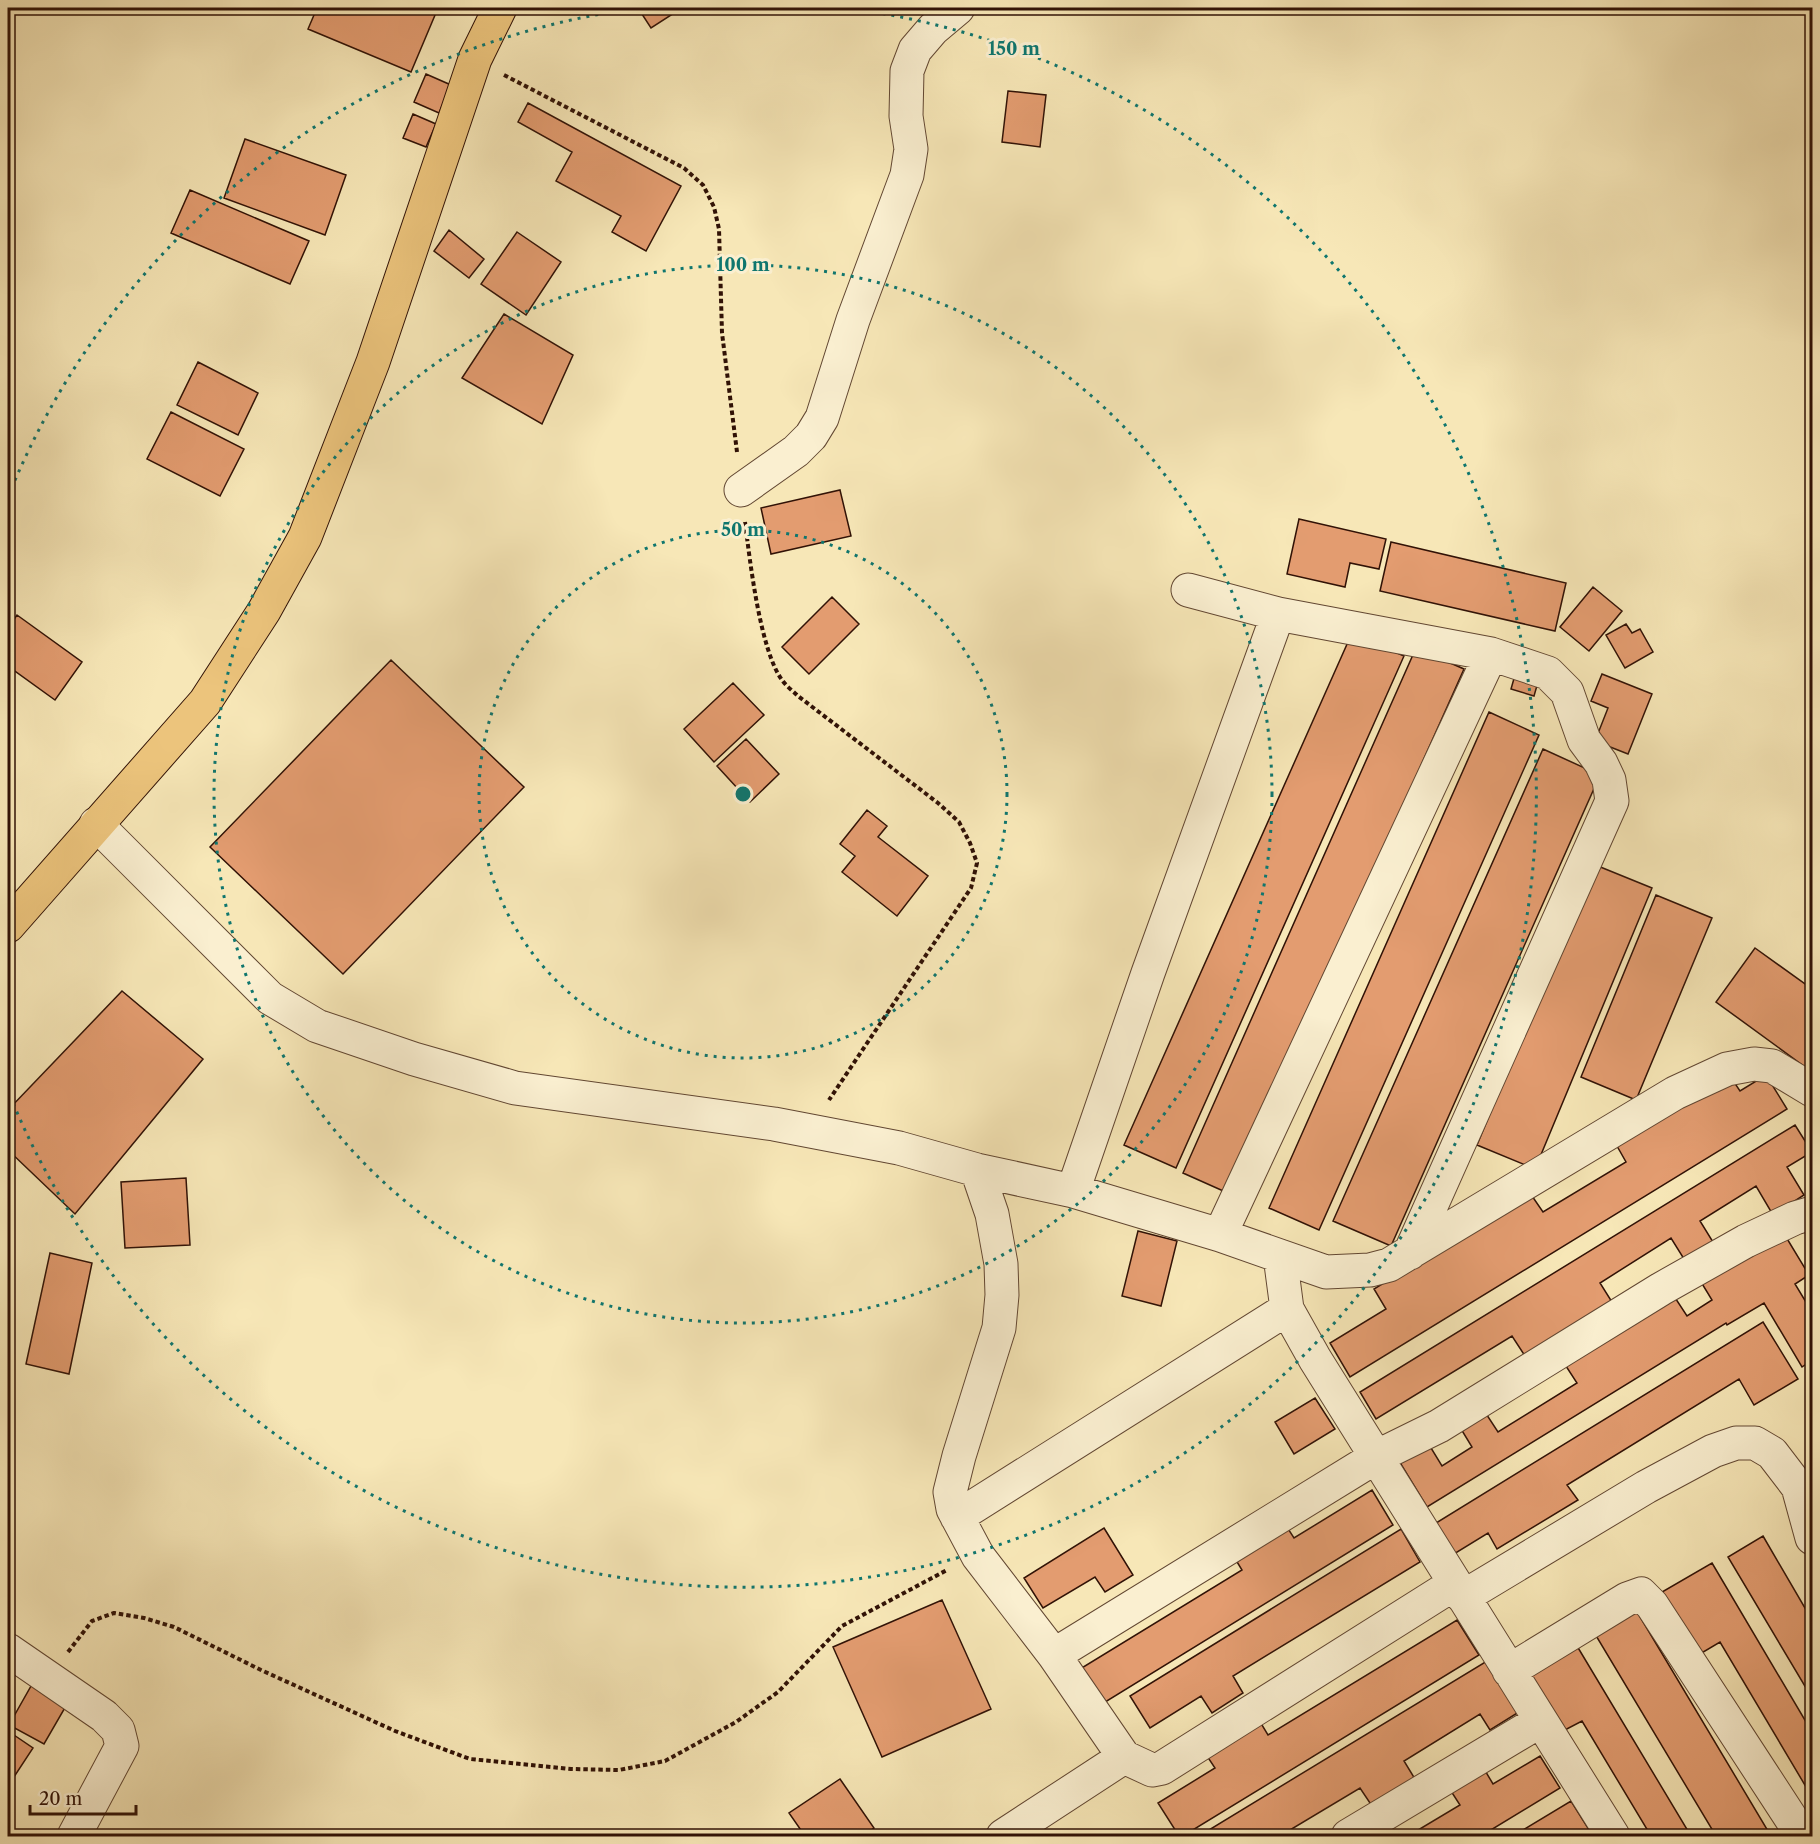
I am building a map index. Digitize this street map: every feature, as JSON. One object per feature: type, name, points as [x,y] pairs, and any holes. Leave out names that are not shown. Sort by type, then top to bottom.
[{"type":"highway","points":[[8,926],[205,702],[264,611],[304,537],[373,362],[475,59],[500,8]]},
{"type":"street","points":[[741,490],[796,451],[811,436],[822,418],[853,320],[907,175],[911,149],[906,117],[907,71],[915,50],[933,29],[958,8]]},
{"type":"street","points":[[1188,590],[1278,614],[1491,654],[1548,673],[1567,692],[1584,740],[1609,780],[1612,801],[1410,1252]]},
{"type":"street","points":[[1073,1191],[1148,973],[1278,614]]},
{"type":"street","points":[[1220,1234],[1491,654]]},
{"type":"street","points":[[96,824],[270,998],[317,1026],[414,1059],[515,1088],[774,1124],[899,1148],[977,1170],[1073,1191],[1220,1234],[1326,1272],[1370,1270],[1389,1265],[1675,1093],[1727,1069],[1754,1064],[1772,1066],[1812,1090]]},
{"type":"street","points":[[977,1170],[992,1214],[1001,1264],[1002,1295],[999,1328],[950,1492],[953,1509],[978,1556],[1054,1655],[1124,1757],[1152,1770],[1162,1768],[1459,1591],[1713,1451],[1736,1443],[1755,1443],[1772,1453],[1805,1491],[1812,1538]]},
{"type":"street","points":[[1054,1655],[1376,1457],[1439,1426],[1661,1289],[1746,1241],[1795,1218],[1812,1213]]},
{"type":"street","points":[[1280,1257],[1287,1309],[1376,1457],[1613,1836]]},
{"type":"street","points":[[957,1517],[1287,1309]]},
{"type":"street","points":[[1509,1671],[1627,1599],[1641,1594],[1652,1605],[1798,1829]]},
{"type":"street","points":[[8,1650],[104,1716],[118,1730],[122,1746],[74,1836]]},
{"type":"street","points":[[1348,1836],[1540,1720]]},
{"type":"street","points":[[1003,1836],[1124,1757]]},
{"type":"path","points":[[475,59],[684,168],[703,185],[714,207],[718,229],[722,333],[751,572],[771,658],[781,679],[798,696],[938,803],[959,822],[970,843],[976,863],[971,888],[809,1130]]},
{"type":"path","points":[[47,1678],[92,1621],[114,1613],[174,1627],[261,1670],[395,1731],[470,1759],[571,1769],[619,1770],[665,1761],[736,1722],[778,1692],[842,1626],[928,1579],[978,1556]]},
{"type":"building","points":[[317,8],[438,8],[411,72],[308,29]]},
{"type":"building","points":[[638,8],[682,8],[651,28]]},
{"type":"building","points":[[426,74],[451,85],[439,113],[414,102]]},
{"type":"building","points":[[1008,91],[1046,95],[1040,147],[1002,142]]},
{"type":"building","points":[[528,103],[681,186],[646,251],[612,232],[621,216],[556,181],[572,152],[518,122]]},
{"type":"building","points":[[413,114],[436,124],[426,147],[403,138]]},
{"type":"building","points":[[245,139],[346,175],[325,235],[224,198]]},
{"type":"building","points":[[190,190],[309,241],[290,284],[171,233]]},
{"type":"building","points":[[449,230],[484,259],[469,278],[434,251]]},
{"type":"building","points":[[517,232],[561,262],[526,315],[481,284]]},
{"type":"building","points":[[504,314],[573,355],[542,424],[462,378]]},
{"type":"building","points":[[198,362],[258,393],[238,435],[177,405]]},
{"type":"building","points":[[171,412],[244,449],[220,496],[147,459]]},
{"type":"building","points":[[840,490],[851,536],[771,554],[761,508]]},
{"type":"building","points":[[1299,519],[1386,539],[1379,569],[1350,563],[1345,587],[1287,574]]},
{"type":"building","points":[[1391,542],[1566,583],[1555,631],[1380,591]]},
{"type":"building","points":[[1593,587],[1622,611],[1589,651],[1560,627]]},
{"type":"building","points":[[832,597],[859,624],[809,674],[782,647]]},
{"type":"building","points":[[17,615],[82,662],[55,700],[8,666],[8,628]]},
{"type":"building","points":[[1626,624],[1632,633],[1640,629],[1653,652],[1625,668],[1606,635]]},
{"type":"building","points":[[1352,633],[1404,656],[1176,1168],[1124,1145]]},
{"type":"building","points":[[1416,648],[1464,669],[1230,1194],[1183,1173]]},
{"type":"building","points":[[391,660],[524,787],[343,974],[210,847]]},
{"type":"building","points":[[1517,668],[1540,675],[1534,696],[1511,689]]},
{"type":"building","points":[[1602,674],[1652,694],[1628,754],[1595,741],[1608,708],[1591,701]]},
{"type":"building","points":[[733,683],[764,715],[714,762],[684,729]]},
{"type":"building","points":[[1489,712],[1539,735],[1319,1230],[1269,1208]]},
{"type":"building","points":[[746,739],[779,774],[750,802],[717,766]]},
{"type":"building","points":[[1543,749],[1600,775],[1391,1246],[1333,1221]]},
{"type":"building","points":[[867,810],[887,826],[878,837],[928,876],[897,916],[842,872],[855,856],[840,844]]},
{"type":"building","points":[[1593,864],[1652,888],[1535,1169],[1477,1145]]},
{"type":"building","points":[[1656,895],[1712,918],[1636,1100],[1581,1077]]},
{"type":"building","points":[[1755,948],[1812,989],[1812,1072],[1716,1002]]},
{"type":"building","points":[[122,991],[203,1059],[75,1214],[8,1150],[8,1110]]},
{"type":"building","points":[[1766,1075],[1787,1109],[1350,1377],[1330,1343],[1386,1309],[1374,1289],[1530,1193],[1543,1212],[1626,1162],[1617,1146],[1730,1076],[1740,1091]]},
{"type":"building","points":[[1795,1125],[1812,1152],[1787,1167],[1804,1195],[1773,1215],[1756,1186],[1700,1221],[1713,1242],[1684,1259],[1671,1238],[1600,1283],[1612,1302],[1525,1356],[1512,1336],[1376,1419],[1360,1392]]},
{"type":"building","points":[[186,1178],[190,1245],[125,1248],[121,1182]]},
{"type":"building","points":[[1138,1231],[1177,1241],[1161,1306],[1122,1296]]},
{"type":"building","points":[[1783,1232],[1809,1275],[1795,1284],[1812,1312],[1812,1360],[1802,1367],[1764,1303],[1727,1325],[1726,1323],[1427,1507],[1399,1461],[1428,1443],[1442,1466],[1472,1447],[1458,1424],[1483,1409],[1498,1432],[1577,1383],[1562,1360],[1672,1293],[1687,1316],[1712,1300],[1701,1282]]},
{"type":"building","points":[[50,1253],[92,1263],[69,1374],[26,1364]]},
{"type":"building","points":[[1763,1322],[1798,1379],[1754,1405],[1739,1379],[1567,1485],[1578,1500],[1497,1549],[1488,1533],[1454,1554],[1436,1523]]},
{"type":"building","points":[[1315,1398],[1335,1429],[1294,1454],[1275,1422]]},
{"type":"building","points":[[1372,1490],[1393,1525],[1102,1704],[1080,1669],[1242,1570],[1231,1552],[1283,1521],[1294,1538]]},
{"type":"building","points":[[1104,1528],[1133,1575],[1105,1592],[1095,1577],[1043,1608],[1024,1578]]},
{"type":"building","points":[[1401,1529],[1420,1562],[1233,1676],[1243,1693],[1212,1713],[1201,1696],[1150,1728],[1130,1696]]},
{"type":"building","points":[[1763,1536],[1812,1620],[1812,1698],[1728,1557]]},
{"type":"building","points":[[1712,1563],[1812,1732],[1812,1797],[1720,1642],[1700,1654],[1662,1592]]},
{"type":"building","points":[[942,1600],[991,1709],[882,1757],[833,1647]]},
{"type":"building","points":[[1636,1610],[1771,1836],[1716,1836],[1595,1634]]},
{"type":"building","points":[[1457,1620],[1479,1655],[1183,1836],[1179,1836],[1158,1803],[1215,1768],[1205,1753],[1259,1720],[1268,1735]]},
{"type":"building","points":[[1577,1646],[1691,1836],[1651,1836],[1582,1721],[1563,1731],[1529,1674]]},
{"type":"building","points":[[1487,1661],[1519,1712],[1490,1730],[1480,1714],[1404,1761],[1415,1779],[1372,1806],[1360,1788],[1280,1836],[1199,1836]]},
{"type":"building","points":[[35,1679],[70,1699],[44,1744],[9,1725]]},
{"type":"building","points":[[8,1731],[33,1748],[10,1783],[8,1782]]},
{"type":"building","points":[[1540,1756],[1560,1788],[1481,1836],[1408,1836],[1460,1805],[1449,1788],[1483,1767],[1493,1784]]},
{"type":"building","points":[[840,1779],[874,1828],[862,1836],[805,1836],[789,1813]]},
{"type":"building","points":[[8,1783],[14,1787],[8,1796]]},
{"type":"building","points":[[1571,1801],[1593,1836],[1513,1836]]}]
